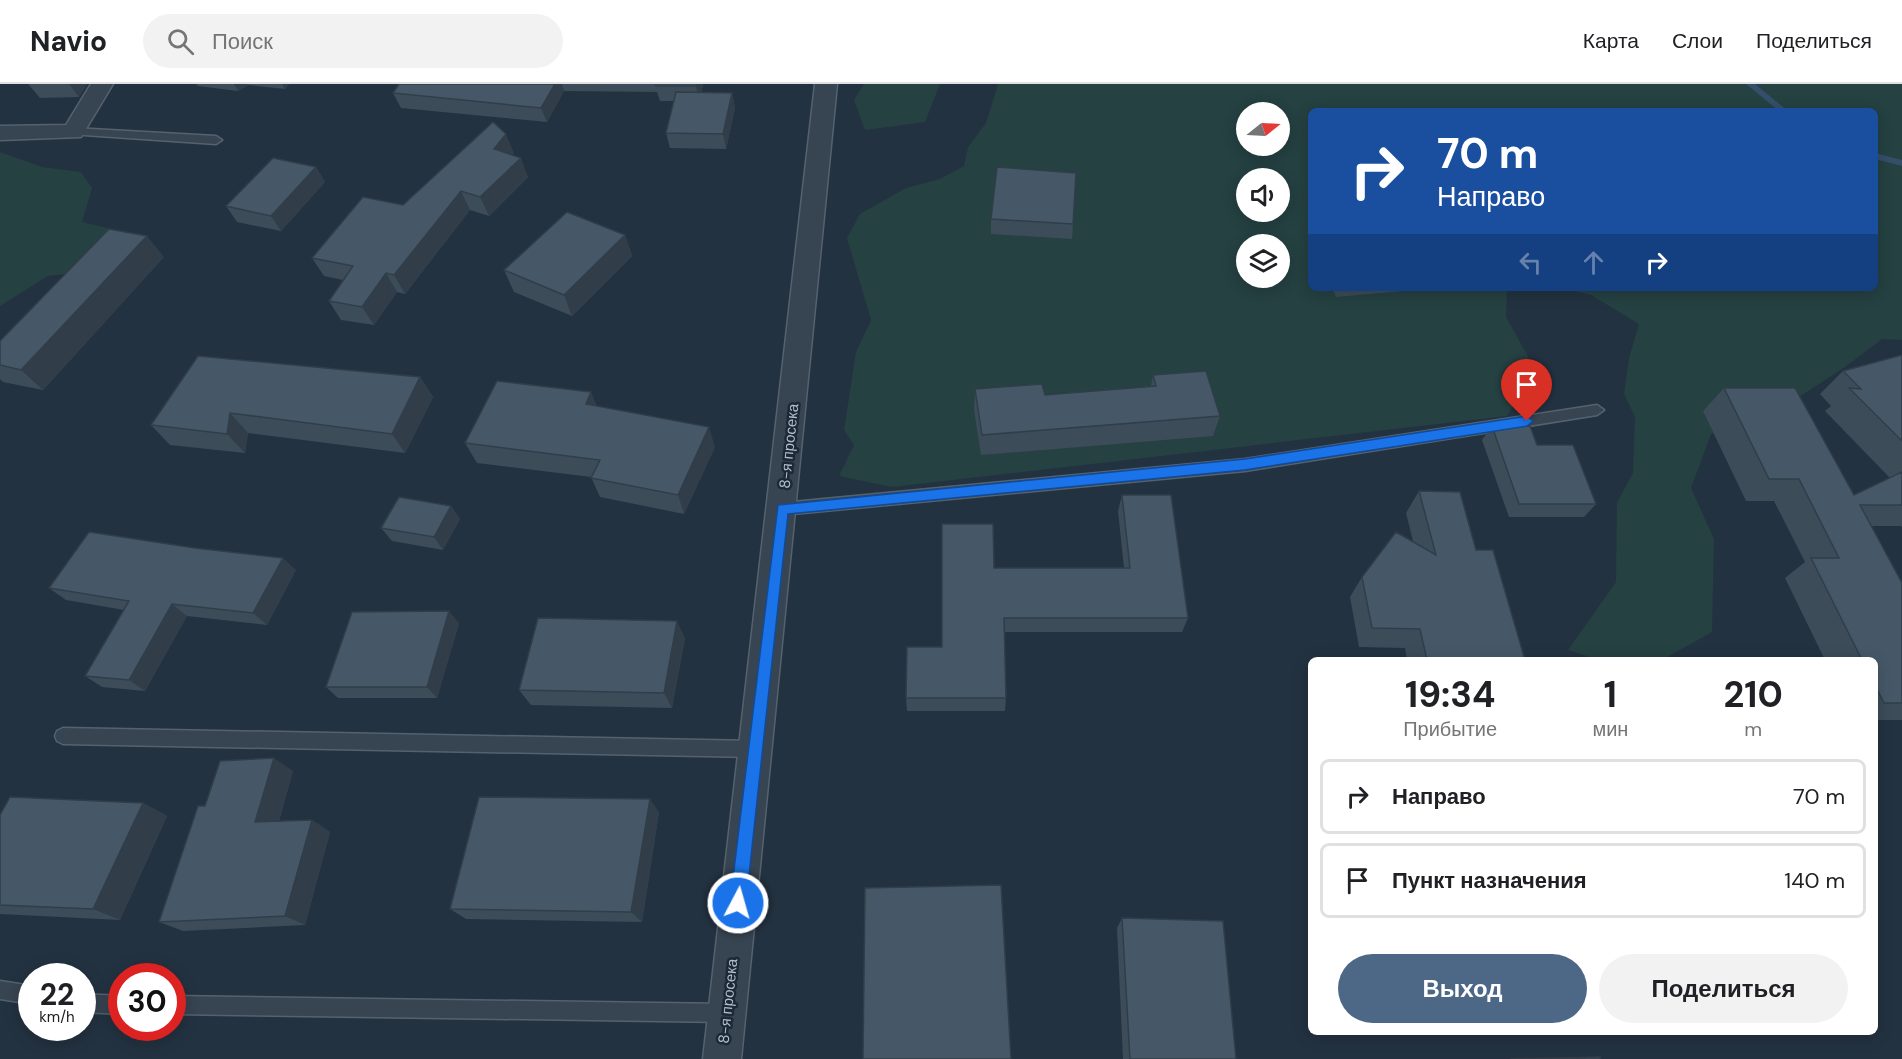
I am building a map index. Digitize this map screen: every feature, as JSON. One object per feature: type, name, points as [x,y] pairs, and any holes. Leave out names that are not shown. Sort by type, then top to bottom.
[{"type":"street","points":[[0,133],[74,132],[102,84]]},
{"type":"street","name":"8-я просека","points":[[722,1059],[826,84]]},
{"type":"lane","points":[[74,132],[216,140]]},
{"type":"lane","points":[[782,509],[1245,465],[1597,410]]},
{"type":"lane","points":[[63,736],[754,749]]},
{"type":"lane","points":[[0,990],[18,993]]},
{"type":"lane","points":[[186,1005],[726,1013]]},
{"type":"green space","points":[[864,84],[940,84],[925,122],[865,130],[854,100]]},
{"type":"green space","points":[[998,84],[1902,84],[1902,340],[1882,339],[1796,399],[1757,412],[1711,434],[1691,488],[1714,539],[1712,632],[1667,657],[1590,657],[1568,650],[1616,582],[1617,503],[1633,473],[1635,417],[1624,394],[1629,358],[1639,324],[1591,295],[1574,291],[1878,291],[1878,108],[1308,108],[1308,291],[1507,291],[1506,317],[1535,369],[1507,416],[892,487],[839,476],[854,445],[844,430],[856,352],[871,320],[847,238],[860,214],[906,188],[940,179],[964,166],[968,147],[986,123]]},
{"type":"green space","points":[[0,152],[42,167],[81,172],[92,188],[82,222],[120,231],[91,271],[48,276],[0,306]]},
{"type":"building","points":[[399,84],[555,84],[541,108],[393,93]]},
{"type":"building","points":[[656,84],[696,84],[696,86],[656,86]]},
{"type":"building","points":[[676,92],[732,93],[723,134],[666,133]]},
{"type":"building","points":[[493,122],[506,134],[494,149],[521,158],[480,197],[461,191],[394,275],[386,273],[362,307],[329,301],[353,266],[312,258],[363,197],[403,205]]},
{"type":"building","points":[[273,158],[316,167],[271,216],[226,206]]},
{"type":"building","points":[[997,167],[1076,173],[1073,224],[991,219]]},
{"type":"building","points":[[567,212],[625,235],[564,295],[504,270]]},
{"type":"building","points":[[109,229],[147,236],[21,370],[0,365],[0,341]]},
{"type":"building","points":[[1902,355],[1902,441],[1849,388],[1861,389],[1843,371]]},
{"type":"building","points":[[198,356],[420,377],[392,434],[230,413],[227,434],[151,425]]},
{"type":"building","points":[[1206,371],[1220,416],[982,435],[975,389],[1042,384],[1045,395],[1156,386],[1153,375]]},
{"type":"building","points":[[497,381],[591,392],[586,404],[709,427],[678,495],[591,478],[600,460],[465,443]]},
{"type":"building","points":[[1724,388],[1795,388],[1854,495],[1902,472],[1902,505],[1860,505],[1902,583],[1902,703],[1884,703],[1878,691],[1878,657],[1860,657],[1811,558],[1839,558],[1799,479],[1769,479]]},
{"type":"building","points":[[1492,426],[1530,426],[1537,445],[1573,445],[1596,504],[1519,504]]},
{"type":"building","points":[[1419,491],[1460,492],[1476,550],[1493,550],[1524,657],[1426,657],[1420,629],[1372,628],[1362,577],[1396,532],[1436,555]]},
{"type":"building","points":[[1122,495],[1171,495],[1188,618],[1004,618],[1006,698],[906,698],[907,647],[942,647],[942,524],[993,524],[994,568],[1130,568]]},
{"type":"building","points":[[399,497],[451,506],[434,537],[381,528]]},
{"type":"building","points":[[89,532],[283,558],[253,613],[172,604],[129,680],[85,676],[129,601],[49,588]]},
{"type":"building","points":[[449,611],[427,687],[326,687],[352,612]]},
{"type":"building","points":[[538,618],[677,621],[664,693],[519,690]]},
{"type":"building","points":[[274,758],[255,822],[312,820],[285,916],[159,922],[198,806],[205,806],[220,761]]},
{"type":"building","points":[[10,797],[143,803],[93,909],[0,905],[0,815]]},
{"type":"building","points":[[479,797],[650,799],[631,912],[450,909]]},
{"type":"building","points":[[1001,885],[1011,1059],[863,1059],[865,888]]},
{"type":"building","points":[[1122,918],[1223,921],[1236,1059],[1130,1059]]},
{"type":"building","points":[[1600,1057],[1600,1059],[1510,1059]]},
{"type":"waterway","points":[[1750,84],[1780,108]]},
{"type":"waterway","points":[[1878,157],[1902,163]]},
{"type":"route","points":[[738,903],[782,509],[1245,465],[1527,421]]}]
